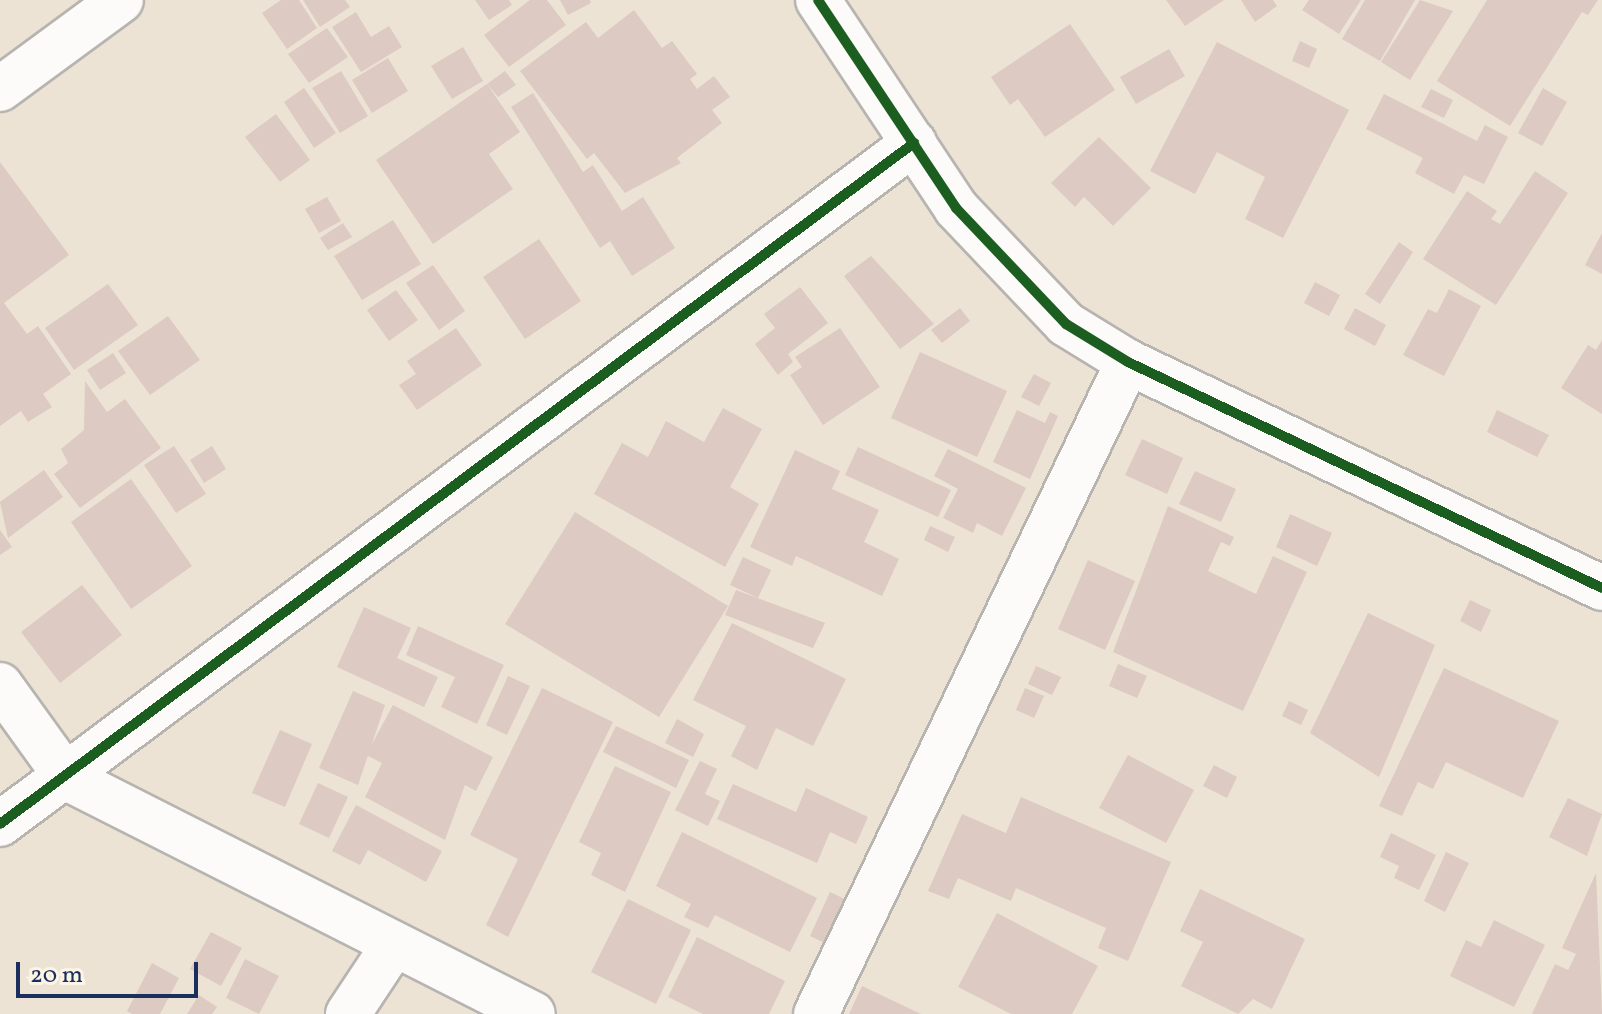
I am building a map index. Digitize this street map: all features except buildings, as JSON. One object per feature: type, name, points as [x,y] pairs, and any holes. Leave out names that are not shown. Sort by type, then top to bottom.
[{"type":"street","points":[[0,89],[121,0]]},
{"type":"street","points":[[818,0],[956,208],[1066,324],[1128,362],[1602,588]]},
{"type":"street","points":[[0,824],[67,778],[914,143]]},
{"type":"street","points":[[816,1014],[1128,362]]},
{"type":"street","points":[[0,685],[67,778],[393,946],[533,1014]]},
{"type":"street","points":[[348,1014],[393,946]]},
{"type":"cycle path","points":[[818,0],[956,208],[1066,324],[1128,362],[1602,588]]},
{"type":"cycle path","points":[[0,824],[914,143]]}]
